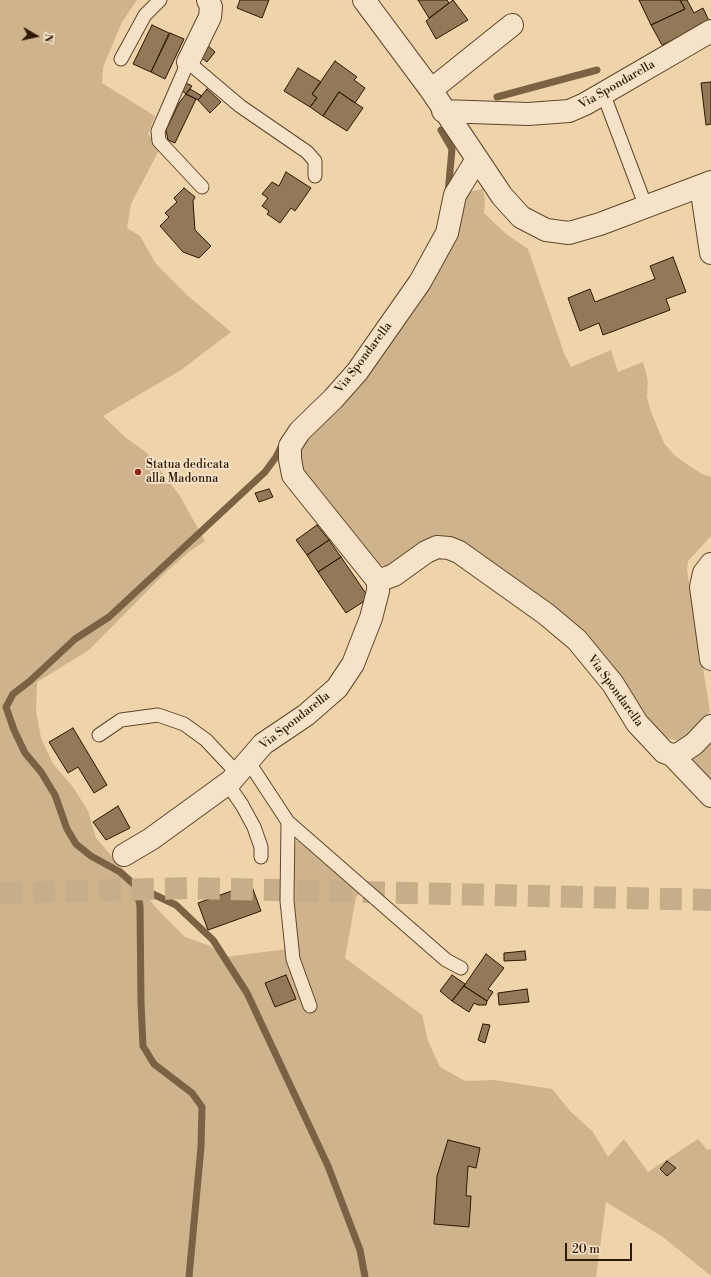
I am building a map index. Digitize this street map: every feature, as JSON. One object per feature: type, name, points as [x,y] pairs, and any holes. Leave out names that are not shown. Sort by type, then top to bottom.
[{"type":"street","points":[[188,62],[210,17],[211,7],[208,0]]},
{"type":"street","points":[[364,0],[431,90],[502,196],[521,217],[546,230],[569,233],[646,207],[706,184],[711,253]]},
{"type":"street","points":[[431,90],[512,25]]},
{"type":"street","name":"Via Spondarella","points":[[444,111],[528,114],[569,111],[585,104],[711,31]]},
{"type":"street","name":"Via Spondarella","points":[[124,855],[151,839],[237,773],[263,744],[306,715],[337,688],[352,664],[371,618],[378,591],[378,581],[293,475],[290,459],[290,446],[300,431],[333,399],[357,372],[420,282],[447,233],[455,195],[477,159]]},
{"type":"street","name":"Via Spondarella","points":[[378,581],[394,575],[426,552],[437,547],[449,548],[459,552],[546,614],[577,640],[613,684],[637,723],[664,752],[672,755],[711,796]]},
{"type":"street","points":[[711,564],[704,572],[701,587],[708,613],[711,659]]},
{"type":"street","points":[[672,755],[679,754],[694,744],[711,726]]},
{"type":"lane","points":[[121,59],[145,15],[160,0]]},
{"type":"lane","points":[[202,187],[159,141],[158,132],[188,62],[240,106],[307,152],[315,161],[315,176]]},
{"type":"lane","points":[[603,93],[646,207]]},
{"type":"lane","points":[[99,735],[121,720],[158,715],[184,724],[206,740],[237,773],[288,822],[446,960],[461,968]]},
{"type":"lane","points":[[237,773],[242,805],[254,827],[261,847],[262,857]]},
{"type":"lane","points":[[288,822],[287,901],[293,959],[310,1006]]},
{"type":"shaded area","points":[[0,0],[137,0],[122,22],[103,67],[102,83],[155,116],[148,134],[160,148],[131,204],[127,228],[140,236],[156,264],[188,296],[231,332],[181,370],[103,416],[125,437],[147,453],[180,496],[205,541],[190,551],[165,573],[89,650],[37,682],[36,711],[41,738],[53,764],[73,787],[88,811],[96,838],[160,912],[185,937],[210,946],[224,957],[296,948],[292,842],[298,841],[360,894],[356,897],[345,958],[422,1015],[428,1041],[440,1067],[465,1081],[494,1080],[552,1089],[570,1111],[593,1132],[608,1157],[624,1139],[648,1172],[698,1139],[707,1150],[711,1149],[711,1276],[663,1237],[606,1202],[596,1277],[0,1277]]},
{"type":"shaded area","points":[[483,189],[485,201],[484,213],[506,234],[528,249],[564,353],[571,367],[611,350],[618,372],[643,362],[648,381],[647,397],[651,412],[664,443],[674,455],[702,474],[711,477],[711,536],[688,561],[687,570],[710,711],[702,724],[685,739],[678,741],[654,734],[626,690],[466,550],[392,567],[377,564],[305,482],[298,463],[299,447],[467,192]]},
{"type":"shaded area","points":[[711,738],[711,786],[693,767],[693,756]]},
{"type":"building","points":[[240,0],[269,0],[262,18],[237,8]]},
{"type":"building","points":[[418,0],[447,0],[449,3],[429,18]]},
{"type":"building","points":[[453,0],[468,20],[436,39],[426,21]]},
{"type":"building","points":[[639,0],[680,0],[685,9],[651,25]]},
{"type":"building","points":[[680,0],[687,0],[694,13],[703,8],[710,23],[662,45],[651,25],[685,9]]},
{"type":"building","points":[[152,25],[169,33],[151,72],[133,64]]},
{"type":"building","points":[[170,33],[184,39],[165,79],[151,72]]},
{"type":"building","points":[[205,43],[215,52],[207,62],[199,56]]},
{"type":"building","points":[[335,61],[357,77],[354,80],[365,88],[355,103],[339,92],[323,116],[310,107],[317,98],[312,94]]},
{"type":"building","points":[[298,68],[321,82],[312,94],[317,98],[310,107],[284,91]]},
{"type":"building","points":[[184,82],[192,86],[186,94],[181,90]]},
{"type":"building","points":[[711,82],[711,124],[706,125],[701,83]]},
{"type":"building","points":[[190,89],[202,96],[198,100],[186,94]]},
{"type":"building","points":[[207,89],[221,102],[210,113],[198,100]]},
{"type":"building","points":[[339,92],[363,108],[347,131],[323,116]]},
{"type":"building","points":[[186,94],[196,99],[175,143],[168,140],[166,130],[179,103]]},
{"type":"building","points":[[286,172],[311,188],[295,211],[291,208],[280,223],[267,214],[269,211],[262,206],[268,198],[262,194],[272,182],[279,186]]},
{"type":"building","points":[[184,188],[195,197],[193,201],[195,230],[211,246],[199,258],[183,252],[160,226],[169,217],[165,213],[177,202],[174,198]]},
{"type":"building","points":[[673,257],[686,292],[666,299],[670,310],[603,335],[599,323],[580,331],[568,298],[590,289],[595,302],[655,279],[650,266]]},
{"type":"building","points":[[269,489],[273,497],[259,502],[255,493]]},
{"type":"building","points":[[317,525],[329,540],[307,555],[296,540]]},
{"type":"building","points":[[329,540],[341,557],[318,572],[307,555]]},
{"type":"building","points":[[341,557],[369,598],[346,613],[318,572]]},
{"type":"building","points":[[73,728],[107,785],[94,793],[78,767],[68,773],[49,742]]},
{"type":"building","points":[[118,806],[130,828],[106,840],[93,822]]},
{"type":"building","points":[[251,884],[261,911],[208,930],[198,903]]},
{"type":"building","points":[[525,951],[526,960],[504,961],[504,953]]},
{"type":"building","points":[[486,954],[504,968],[488,989],[493,992],[487,1001],[464,986]]},
{"type":"building","points":[[286,975],[296,999],[275,1007],[265,983]]},
{"type":"building","points":[[452,975],[465,984],[452,1001],[440,991]]},
{"type":"building","points":[[464,986],[487,1001],[486,1005],[478,1005],[474,1003],[469,1012],[452,1001]]},
{"type":"building","points":[[527,989],[529,1002],[499,1005],[498,993]]},
{"type":"building","points":[[483,1024],[490,1025],[485,1043],[478,1040]]},
{"type":"building","points":[[448,1140],[480,1148],[476,1168],[468,1166],[466,1196],[471,1196],[469,1227],[434,1224],[437,1176]]},
{"type":"building","points":[[667,1161],[676,1168],[667,1176],[660,1169]]},
{"type":"waterway","points":[[497,97],[597,70]]},
{"type":"waterway","points":[[441,130],[452,149],[448,193]]},
{"type":"waterway","points":[[284,441],[276,457],[265,472],[109,617],[75,639],[30,681],[13,694],[6,707],[14,730],[25,753],[41,772],[55,795],[67,829],[76,844],[91,856],[120,872],[136,886],[176,905],[213,940],[247,993],[328,1166],[360,1250],[365,1277]]},
{"type":"waterway","points":[[136,886],[140,906],[143,1046],[154,1064],[192,1093],[202,1107],[201,1147],[189,1277]]},
{"type":"tunnel","points":[[0,893],[190,888],[711,900]]},
{"type":"place","name":"Statua dedicata alla Madonna","points":[[138,472]]}]
